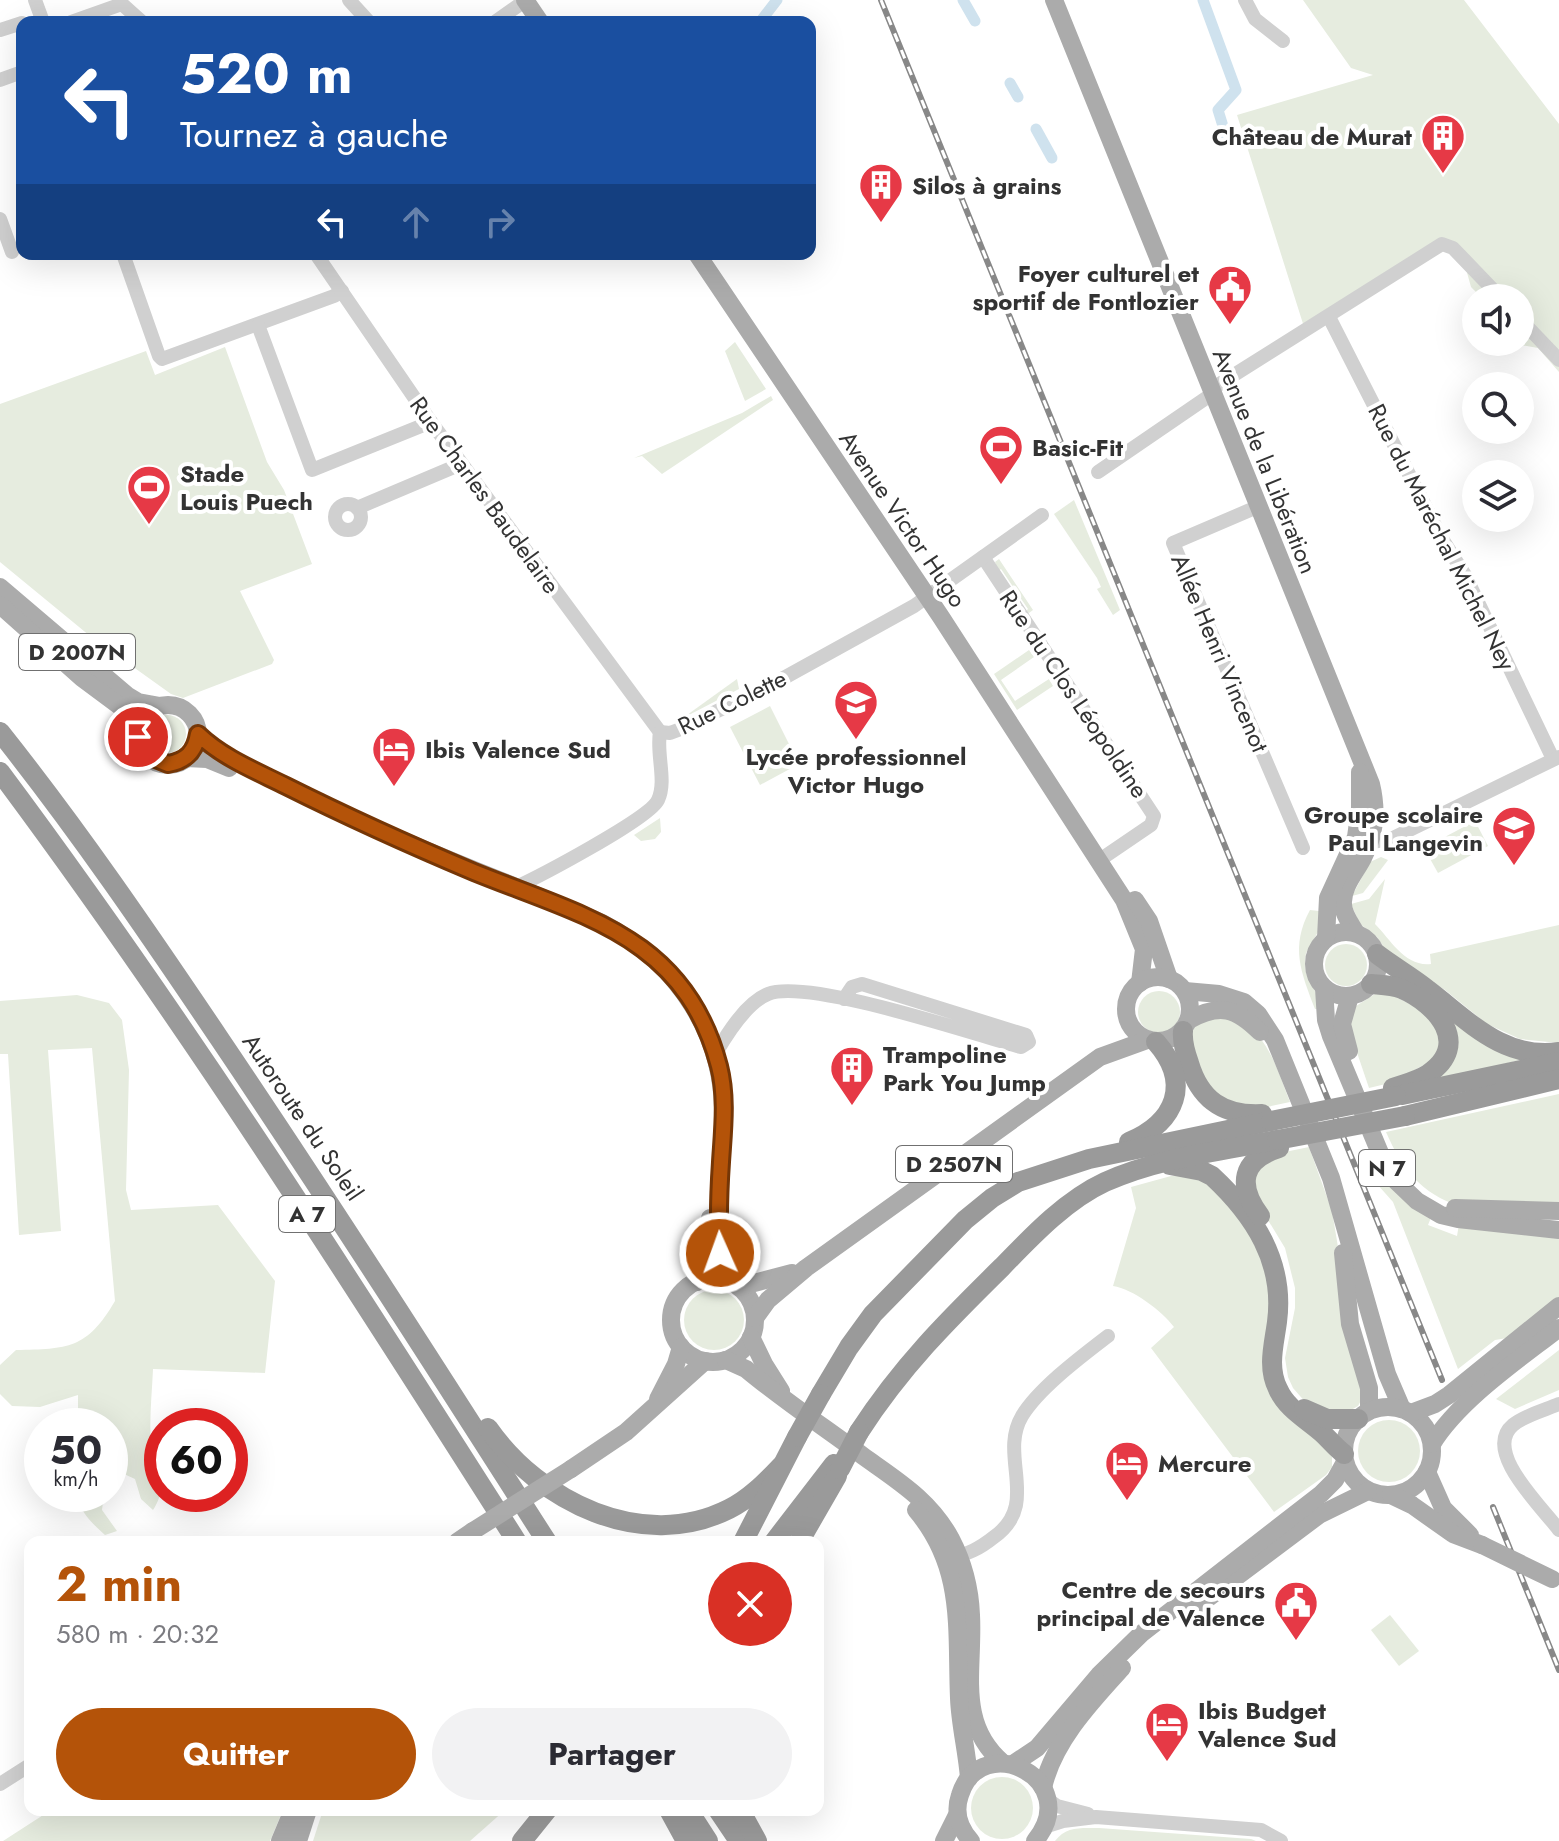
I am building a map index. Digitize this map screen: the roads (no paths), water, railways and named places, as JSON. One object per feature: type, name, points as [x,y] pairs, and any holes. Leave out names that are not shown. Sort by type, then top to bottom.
[{"type":"highway","name":"Autoroute du Soleil","points":[[0,732],[172,969],[340,1218],[543,1536]]},
{"type":"highway","name":"Autoroute du Soleil","points":[[0,772],[80,879],[235,1105],[513,1536]]},
{"type":"highway","points":[[1377,954],[1492,1039],[1531,1053],[1559,1052]]},
{"type":"highway","points":[[1371,984],[1389,985],[1406,991],[1436,1013],[1448,1031],[1446,1053],[1434,1069],[1394,1092]]},
{"type":"highway","points":[[1186,1026],[1182,1040],[1194,1081],[1203,1093],[1222,1108],[1274,1130]]},
{"type":"highway","points":[[746,1536],[781,1466],[849,1347],[873,1314],[965,1220],[1018,1182],[1089,1159],[1146,1134],[1162,1121],[1171,1107],[1177,1080],[1168,1057],[1152,1041]]},
{"type":"highway","name":"N 7","points":[[1350,1115],[1394,1092],[1559,1062]]},
{"type":"highway","name":"N 7","points":[[1274,1130],[1319,1111],[1405,1116],[1559,1082]]},
{"type":"highway","points":[[1089,1159],[1350,1115]]},
{"type":"highway","points":[[779,1536],[837,1467],[910,1360],[1025,1243],[1087,1192],[1107,1181],[1158,1164],[1274,1130]]},
{"type":"highway","points":[[1274,1130],[1249,1167],[1245,1182],[1248,1197],[1281,1251],[1287,1274],[1290,1306],[1282,1356],[1283,1376],[1290,1393],[1315,1415],[1342,1420],[1363,1415]]},
{"type":"highway","points":[[1158,1164],[1193,1169],[1212,1176],[1259,1231],[1272,1259],[1279,1286],[1278,1319],[1271,1361],[1276,1387],[1284,1401],[1344,1458]]},
{"type":"highway","points":[[340,1218],[500,1445],[565,1500],[589,1511],[625,1521],[657,1524],[692,1521],[720,1513],[741,1502],[781,1466]]},
{"type":"highway","points":[[803,1536],[818,1512],[837,1467]]},
{"type":"highway","points":[[522,1841],[542,1816]]},
{"type":"highway","points":[[532,1841],[552,1816]]},
{"type":"highway","points":[[672,1816],[686,1841]]},
{"type":"highway","points":[[692,1816],[708,1841]]},
{"type":"highway","points":[[722,1816],[739,1841]]},
{"type":"highway","points":[[743,1816],[757,1841]]},
{"type":"main road","name":"Avenue de la Libération","points":[[1054,0],[1360,761],[1363,839],[1343,899],[1345,913],[1356,933]]},
{"type":"main road","name":"Avenue Victor Hugo","points":[[701,260],[927,597],[1124,900],[1139,931],[1144,962],[1140,983]]},
{"type":"main road","name":"D 2007N","points":[[0,587],[128,696],[138,702],[160,706]]},
{"type":"main road","name":"D 2007N","points":[[0,605],[82,678],[121,707],[139,730]]},
{"type":"main road","points":[[186,758],[197,743],[198,734],[187,711],[160,706],[146,715],[139,730],[140,744],[154,761],[168,764],[186,758],[204,758],[223,765],[350,829],[601,932],[631,950],[653,969],[674,991],[698,1033],[715,1096],[709,1228],[697,1282]]},
{"type":"main road","points":[[198,734],[227,756],[326,807],[602,923],[644,949],[681,987],[704,1024],[716,1053],[723,1099],[719,1242],[734,1284],[751,1302],[755,1318],[751,1337],[745,1347],[726,1360]]},
{"type":"main road","name":"Avenue Victor Hugo","points":[[1067,812],[1104,857],[1149,921],[1169,979]]},
{"type":"main road","name":"Avenue de la Libération","points":[[1326,938],[1328,898],[1363,839]]},
{"type":"main road","points":[[1335,933],[1356,933],[1369,941],[1377,954],[1378,970],[1371,984],[1350,996],[1340,996],[1324,988],[1315,972],[1314,962],[1326,938],[1335,933]]},
{"type":"main road","points":[[1186,1026],[1191,1005],[1185,991],[1169,979],[1149,978],[1129,994],[1126,1010],[1131,1027],[1152,1041],[1175,1037],[1186,1026],[1214,1010],[1238,1014],[1262,1034],[1279,1061],[1336,1209],[1350,1324],[1369,1388],[1363,1415]]},
{"type":"main road","name":"N 7","points":[[1324,988],[1326,1020],[1331,1036],[1385,1165],[1406,1192],[1429,1209],[1458,1219],[1559,1230]]},
{"type":"main road","points":[[1185,991],[1219,994],[1244,1002],[1258,1014],[1275,1040],[1331,1178],[1387,1374],[1406,1411],[1428,1432],[1432,1444],[1433,1454],[1427,1472],[1418,1484],[1405,1492],[1391,1495]]},
{"type":"main road","name":"N 7","points":[[1350,996],[1342,1024],[1343,1035],[1393,1157],[1411,1183],[1422,1193],[1452,1208],[1559,1211]]},
{"type":"main road","name":"D 2507N","points":[[1100,1057],[1127,1018]]},
{"type":"main road","name":"D 2507N","points":[[755,1318],[768,1300],[806,1268],[1100,1057],[1152,1041]]},
{"type":"main road","name":"D 2507N","points":[[734,1284],[759,1284],[806,1268]]},
{"type":"main road","points":[[734,1284],[707,1279],[682,1293],[672,1315],[672,1327],[681,1347],[705,1361],[726,1360],[746,1369],[895,1477],[921,1498],[943,1525],[971,1612],[971,1691],[977,1731],[983,1743],[1008,1764],[1031,1773],[1045,1794]]},
{"type":"main road","points":[[944,1841],[957,1815],[962,1789],[969,1778],[991,1765],[1008,1764],[1037,1748],[1077,1699],[1120,1654],[1321,1494],[1335,1480],[1344,1458],[1349,1431],[1363,1415],[1379,1408],[1406,1411],[1435,1404],[1559,1306]]},
{"type":"main road","points":[[1432,1444],[1442,1428],[1464,1406],[1559,1328]]},
{"type":"main road","points":[[751,1337],[773,1381],[791,1403]]},
{"type":"main road","points":[[648,1414],[666,1384],[681,1347]]},
{"type":"main road","points":[[467,1536],[626,1432],[705,1361]]},
{"type":"main road","points":[[1344,1458],[1358,1484],[1368,1491],[1391,1495],[1412,1505],[1453,1534],[1555,1582]]},
{"type":"main road","points":[[1427,1472],[1443,1508],[1482,1545]]},
{"type":"main road","points":[[1039,1834],[1047,1818],[1045,1794],[1055,1754],[1087,1708],[1137,1654],[1294,1533],[1337,1504],[1368,1491]]},
{"type":"main road","points":[[952,1558],[958,1613],[959,1698],[969,1778]]},
{"type":"main road","points":[[957,1815],[961,1828],[971,1841]]},
{"type":"main road","points":[[280,1841],[290,1816]]},
{"type":"main road","points":[[298,1841],[306,1816]]},
{"type":"street","points":[[349,0],[364,16]]},
{"type":"street","points":[[503,16],[525,0]]},
{"type":"street","points":[[1245,0],[1255,19],[1283,41]]},
{"type":"street","points":[[88,16],[122,4],[135,16]]},
{"type":"street","points":[[0,219],[11,252]]},
{"type":"street","points":[[1098,472],[1211,392],[1442,244],[1453,248],[1488,284]]},
{"type":"street","points":[[125,260],[162,359],[342,291]]},
{"type":"street","name":"Rue Charles Baudelaire","points":[[320,260],[461,464],[660,732]]},
{"type":"street","name":"Rue du Maréchal Michel Ney","points":[[1329,317],[1441,537],[1465,575],[1556,758]]},
{"type":"street","points":[[258,325],[312,470],[431,422]]},
{"type":"street","points":[[1534,334],[1559,360]]},
{"type":"street","points":[[357,508],[461,464]]},
{"type":"street","name":"Allée Henri Vincenot","points":[[1257,507],[1173,543],[1303,848]]},
{"type":"street","name":"Rue Colette","points":[[514,888],[653,808],[660,792],[657,750],[660,732],[678,730],[771,685],[927,597],[1042,515]]},
{"type":"street","name":"Rue du Clos Léopoldine","points":[[983,557],[1154,816],[1151,825],[1104,857]]},
{"type":"street","points":[[1363,839],[1393,838],[1556,758]]},
{"type":"street","points":[[544,899],[542,887],[554,867]]},
{"type":"street","points":[[716,1053],[754,1003],[776,992],[801,991],[844,999],[1021,1047],[1029,1042],[1026,1035],[862,984],[852,987],[844,999]]},
{"type":"street","points":[[704,1024],[717,1027],[736,1025]]},
{"type":"street","points":[[952,1558],[973,1552],[1002,1532],[1013,1519],[1016,1510],[1015,1455],[1021,1417],[1074,1363],[1108,1336]]},
{"type":"street","points":[[1559,1404],[1514,1424],[1504,1435],[1502,1446],[1507,1462],[1559,1530]]},
{"type":"street","points":[[0,1784],[24,1769]]},
{"type":"street","points":[[1045,1794],[1057,1806],[1096,1817],[1261,1830],[1281,1841]]},
{"type":"street","points":[[1039,1834],[1063,1821],[1096,1817]]},
{"type":"waterway","points":[[765,16],[777,0]]},
{"type":"waterway","points":[[963,0],[975,21]]},
{"type":"waterway","points":[[1203,0],[1236,90],[1218,110],[1226,136]]},
{"type":"waterway","points":[[1010,83],[1018,97]]},
{"type":"waterway","points":[[1036,129],[1052,158]]},
{"type":"railway","points":[[881,0],[1442,1380]]},
{"type":"railway","points":[[1493,1507],[1559,1670]]},
{"type":"place","name":"Château de Murat","points":[[1443,175]]},
{"type":"place","name":"Silos à grains","points":[[881,224]]},
{"type":"place","name":"Foyer culturel et sportif de Fontlozier","points":[[1230,326]]},
{"type":"place","name":"Basic-Fit","points":[[1001,486]]},
{"type":"place","name":"Stade Louis Puech","points":[[149,526]]},
{"type":"place","name":"Lycée professionnel Victor Hugo","points":[[856,741]]},
{"type":"place","name":"Ibis Valence Sud","points":[[394,788]]},
{"type":"place","name":"Groupe scolaire Paul Langevin","points":[[1514,867]]},
{"type":"place","name":"Trampoline Park You Jump","points":[[852,1107]]},
{"type":"place","name":"Mercure","points":[[1127,1502]]},
{"type":"place","name":"Centre de secours principal de Valence","points":[[1296,1642]]},
{"type":"place","name":"Ibis Budget Valence Sud","points":[[1167,1763]]}]
